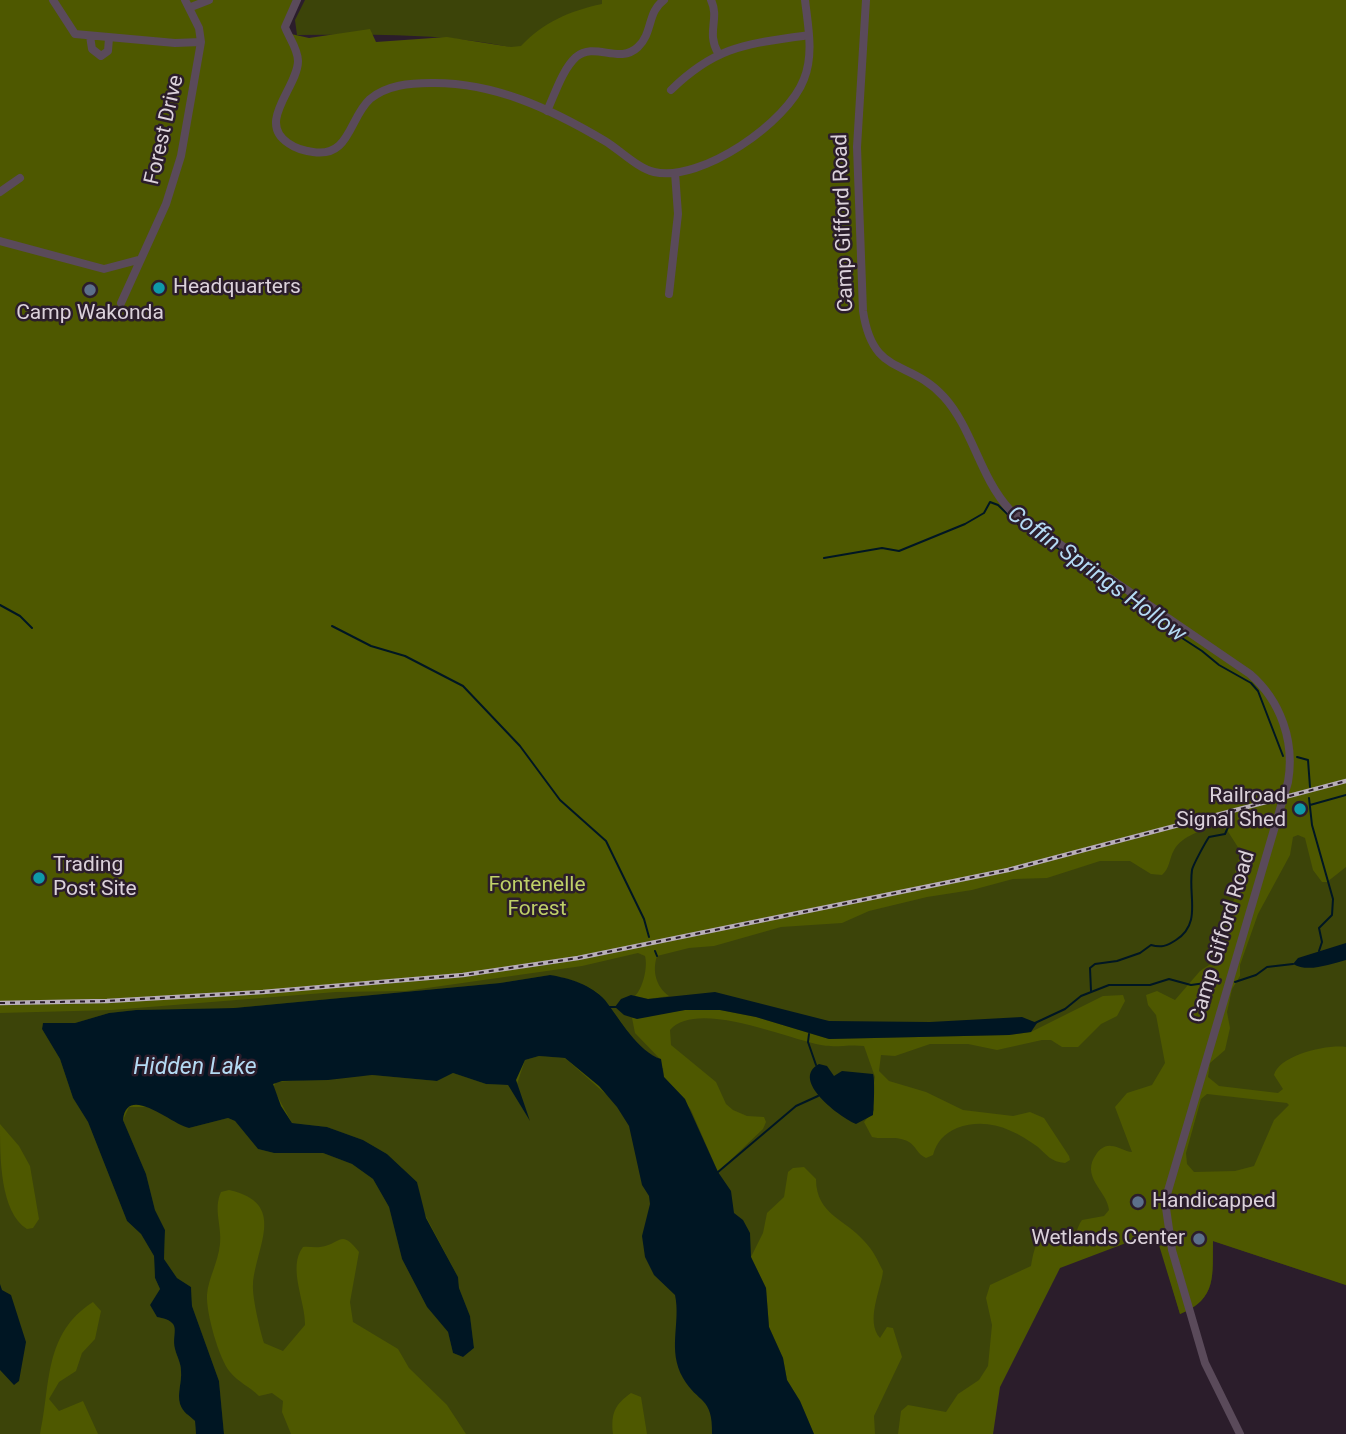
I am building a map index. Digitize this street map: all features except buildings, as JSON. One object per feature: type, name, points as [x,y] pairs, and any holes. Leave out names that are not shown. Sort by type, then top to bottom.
[{"type":"street","points":[[52,0],[75,34],[109,38],[201,41]]},
{"type":"street","points":[[188,3],[209,0]]},
{"type":"street","points":[[297,0],[285,27],[297,54],[297,69],[276,119],[280,135],[293,146],[320,153],[337,148],[346,139],[369,100],[387,89],[411,84],[452,83],[509,94],[612,145],[648,170],[675,173],[728,152],[764,127],[787,106],[804,79],[809,59],[805,0]]},
{"type":"street","points":[[547,111],[573,60],[588,51],[616,55],[634,50],[645,38],[652,11],[664,0]]},
{"type":"street","points":[[711,0],[715,11],[711,38],[718,53]]},
{"type":"street","name":"Camp Gifford Road","points":[[866,0],[856,147],[863,311],[866,329],[874,348],[893,365],[943,396],[963,428],[989,484],[1010,510],[1250,674],[1274,703],[1286,733],[1290,758],[1288,782],[1164,1201],[1172,1250],[1205,1363],[1241,1434]]},
{"type":"street","name":"Forest Drive","points":[[121,303],[138,260],[166,204],[181,156],[201,41],[199,28],[188,3]]},
{"type":"street","points":[[671,90],[718,53],[751,43],[809,35]]},
{"type":"street","points":[[90,36],[92,49],[101,56],[107,51],[109,38]]},
{"type":"street","points":[[669,294],[678,214],[675,173]]},
{"type":"street","points":[[0,192],[20,178]]},
{"type":"street","points":[[0,241],[104,269],[138,260]]},
{"type":"green space","name":"Fontenelle Forest","points":[[0,0],[300,0],[288,28],[291,34],[309,38],[370,29],[376,42],[447,37],[511,47],[521,46],[539,30],[558,19],[602,4],[602,0],[1346,0],[1346,867],[1327,882],[1322,882],[1313,870],[1305,838],[1298,835],[1293,837],[1290,855],[1258,914],[1240,965],[1240,976],[1232,989],[1227,1012],[1230,1028],[1225,1050],[1210,1063],[1208,1077],[1219,1086],[1278,1093],[1283,1089],[1274,1075],[1285,1062],[1317,1049],[1346,1047],[1346,1285],[1213,1241],[1212,1275],[1207,1293],[1192,1308],[1180,1314],[1155,1232],[1060,1268],[1000,1387],[993,1434],[898,1434],[901,1411],[908,1405],[946,1412],[958,1394],[979,1380],[988,1366],[992,1325],[986,1298],[990,1285],[1031,1266],[1039,1239],[1050,1236],[1061,1241],[1067,1240],[1074,1235],[1082,1220],[1104,1216],[1109,1210],[1092,1176],[1092,1162],[1098,1152],[1107,1146],[1132,1152],[1115,1107],[1127,1093],[1152,1085],[1165,1063],[1156,1015],[1148,1005],[1146,995],[1157,991],[1175,1000],[1200,971],[1224,955],[1228,934],[1225,917],[1239,890],[1235,871],[1241,852],[1227,830],[1218,826],[1200,831],[1182,841],[1174,850],[1162,875],[1151,874],[1130,861],[1100,861],[1047,878],[1013,879],[972,890],[927,897],[869,911],[842,923],[781,927],[714,946],[689,948],[657,956],[656,978],[669,996],[648,999],[635,996],[646,966],[645,956],[638,953],[582,966],[406,991],[336,992],[112,1010],[0,1013]],"holes":[[[1207,1094],[1289,1105],[1274,1120],[1254,1166],[1235,1171],[1194,1172],[1187,1164],[1186,1153],[1201,1099]]]},
{"type":"green space","points":[[305,0],[622,0],[535,53],[446,38],[297,35],[295,20]]},
{"type":"green space","name":"Fontenelle Forest","points":[[1346,112],[1346,1285],[1213,1241],[1212,1275],[1207,1293],[1192,1308],[1180,1314],[1156,1232],[1045,1258],[978,1434],[0,1434],[0,280]]},
{"type":"green space","name":"Hidden Lake","points":[[550,975],[580,983],[600,994],[636,1042],[660,1059],[635,1033],[632,1018],[685,1010],[720,1010],[756,1017],[829,1039],[1009,1035],[1031,1032],[1103,996],[1123,995],[1125,1001],[1117,1016],[1101,1024],[1078,1047],[1062,1047],[1051,1040],[997,1050],[968,1044],[930,1044],[895,1056],[881,1055],[879,1071],[889,1081],[926,1092],[963,1110],[1013,1116],[1030,1112],[1044,1118],[1069,1156],[1070,1160],[1065,1163],[1053,1160],[1019,1135],[989,1124],[968,1125],[952,1130],[939,1142],[933,1155],[926,1158],[904,1140],[872,1137],[864,1122],[874,1110],[871,1099],[875,1077],[864,1046],[821,1045],[721,1020],[700,1018],[683,1021],[670,1030],[671,1045],[716,1082],[726,1104],[747,1116],[764,1117],[766,1122],[763,1129],[718,1172],[691,1110],[664,1077],[663,1068],[610,1098],[565,1058],[539,1056],[525,1060],[516,1087],[530,1121],[508,1085],[486,1084],[453,1073],[437,1081],[372,1075],[276,1082],[273,1088],[292,1123],[327,1127],[363,1140],[387,1154],[417,1182],[423,1211],[458,1277],[459,1288],[470,1316],[474,1348],[463,1357],[453,1353],[448,1332],[427,1307],[402,1259],[389,1207],[373,1179],[352,1164],[323,1153],[274,1153],[258,1149],[235,1121],[228,1118],[189,1128],[150,1107],[129,1107],[123,1120],[146,1174],[155,1210],[165,1230],[164,1259],[177,1278],[191,1287],[192,1306],[219,1381],[224,1434],[196,1434],[195,1421],[184,1412],[180,1404],[181,1368],[174,1343],[174,1325],[157,1317],[150,1305],[160,1289],[155,1278],[154,1256],[141,1234],[127,1221],[88,1122],[73,1098],[60,1059],[42,1029],[43,1023],[75,1023],[109,1013],[136,1010],[234,1008],[500,983]]},
{"type":"green space","points":[[0,1124],[19,1146],[30,1166],[39,1219],[33,1228],[27,1229],[11,1210],[1,1168]]},
{"type":"green space","points":[[804,1167],[816,1179],[817,1191],[826,1209],[868,1245],[883,1271],[874,1323],[880,1338],[887,1327],[893,1328],[902,1357],[874,1416],[875,1434],[814,1434],[800,1401],[787,1380],[783,1358],[769,1327],[766,1288],[751,1257],[763,1233],[767,1213],[784,1197],[788,1172],[793,1168]]},
{"type":"green space","points":[[229,1190],[247,1196],[258,1205],[263,1215],[264,1228],[253,1290],[264,1343],[283,1351],[305,1325],[297,1275],[299,1255],[303,1247],[320,1247],[344,1239],[359,1252],[350,1302],[353,1322],[398,1349],[409,1368],[447,1405],[466,1434],[291,1434],[282,1412],[283,1401],[272,1393],[259,1396],[233,1376],[226,1366],[214,1335],[207,1295],[220,1244],[219,1199],[221,1192]]},
{"type":"green space","points":[[93,1302],[101,1311],[95,1339],[82,1353],[76,1371],[59,1382],[49,1399],[59,1411],[83,1401],[98,1434],[40,1434],[48,1379],[57,1345],[65,1329]]},
{"type":"green space","points":[[631,1393],[641,1397],[647,1434],[613,1434],[615,1410]]},
{"type":"water","points":[[1346,943],[1346,960],[1312,968],[1293,964],[1298,958]]},
{"type":"water","name":"Hidden Lake","points":[[550,975],[580,983],[600,995],[637,1042],[661,1059],[664,1077],[685,1099],[718,1172],[731,1191],[734,1213],[743,1220],[750,1233],[751,1257],[766,1288],[769,1327],[783,1358],[787,1380],[800,1401],[814,1434],[712,1434],[712,1422],[707,1406],[689,1386],[678,1368],[675,1347],[675,1295],[654,1275],[645,1257],[642,1236],[650,1204],[649,1196],[642,1185],[629,1126],[599,1086],[565,1058],[539,1056],[525,1060],[516,1080],[530,1121],[508,1085],[486,1084],[453,1073],[437,1081],[372,1075],[282,1081],[273,1084],[281,1106],[292,1123],[327,1127],[363,1140],[387,1154],[417,1182],[426,1218],[458,1277],[459,1288],[470,1316],[474,1348],[463,1357],[453,1353],[448,1332],[427,1307],[402,1259],[389,1207],[373,1179],[352,1164],[323,1153],[274,1153],[258,1149],[235,1121],[228,1118],[189,1128],[141,1105],[133,1105],[126,1110],[123,1120],[146,1174],[155,1210],[165,1230],[164,1259],[177,1278],[191,1287],[192,1306],[219,1381],[224,1434],[196,1434],[195,1421],[184,1412],[180,1404],[181,1368],[174,1343],[174,1325],[157,1317],[150,1305],[160,1289],[155,1278],[154,1256],[141,1234],[127,1221],[88,1122],[73,1098],[60,1059],[42,1029],[43,1023],[75,1023],[109,1013],[136,1010],[234,1008],[500,983]]},
{"type":"water","points":[[715,992],[829,1021],[930,1022],[1022,1017],[1037,1023],[1031,1032],[1009,1035],[829,1039],[756,1017],[720,1010],[685,1010],[637,1019],[624,1015],[615,1007],[621,999],[631,995],[648,999]]},
{"type":"water","points":[[819,1064],[827,1066],[834,1076],[842,1071],[873,1074],[873,1115],[856,1124],[830,1107],[810,1079],[811,1071]]},
{"type":"water","points":[[0,1284],[2,1290],[11,1295],[26,1342],[19,1381],[14,1385],[0,1370]]},
{"type":"waterway","name":"Coffin Springs Hollow","points":[[824,558],[882,548],[899,551],[965,524],[984,513],[990,502],[998,505],[1022,528],[1059,549],[1119,597],[1219,665],[1251,683],[1258,691],[1283,756]]},
{"type":"waterway","points":[[0,605],[20,616],[32,628]]},
{"type":"waterway","points":[[332,626],[371,646],[405,656],[463,686],[520,746],[560,800],[606,841],[644,919],[649,937]]},
{"type":"waterway","name":"Coffin Springs Hollow","points":[[1297,757],[1308,760],[1310,787]]},
{"type":"waterway","points":[[1310,805],[1346,795]]},
{"type":"waterway","name":"Coffin Springs Hollow","points":[[1309,798],[1312,825],[1333,899],[1332,915],[1319,928],[1322,942],[1319,951]]},
{"type":"waterway","points":[[1091,991],[1090,968],[1095,964],[1117,961],[1140,953],[1151,945],[1167,945],[1184,933],[1191,918],[1193,867],[1209,837],[1225,834],[1229,825]]},
{"type":"waterway","points":[[655,951],[657,956]]},
{"type":"waterway","points":[[1235,982],[1256,975],[1267,967],[1293,964]]},
{"type":"waterway","points":[[1035,1023],[1065,1009],[1081,996],[1109,985],[1150,985],[1169,979],[1191,985],[1220,981]]},
{"type":"waterway","points":[[608,1007],[616,1007]]},
{"type":"waterway","points":[[809,1034],[808,1042],[816,1065]]},
{"type":"waterway","points":[[718,1172],[796,1106],[818,1096]]},
{"type":"railway","points":[[0,1003],[107,1001],[263,992],[463,975],[578,958],[1008,870],[1346,781]]},
{"type":"place","name":"Headquarters","points":[[159,288]]},
{"type":"place","name":"Camp Wakonda","points":[[90,290]]},
{"type":"place","name":"Railroad Signal Shed","points":[[1300,809]]},
{"type":"place","name":"Trading Post Site","points":[[39,878]]},
{"type":"place","name":"Handicapped","points":[[1138,1202]]},
{"type":"place","name":"Wetlands Center","points":[[1199,1239]]}]
